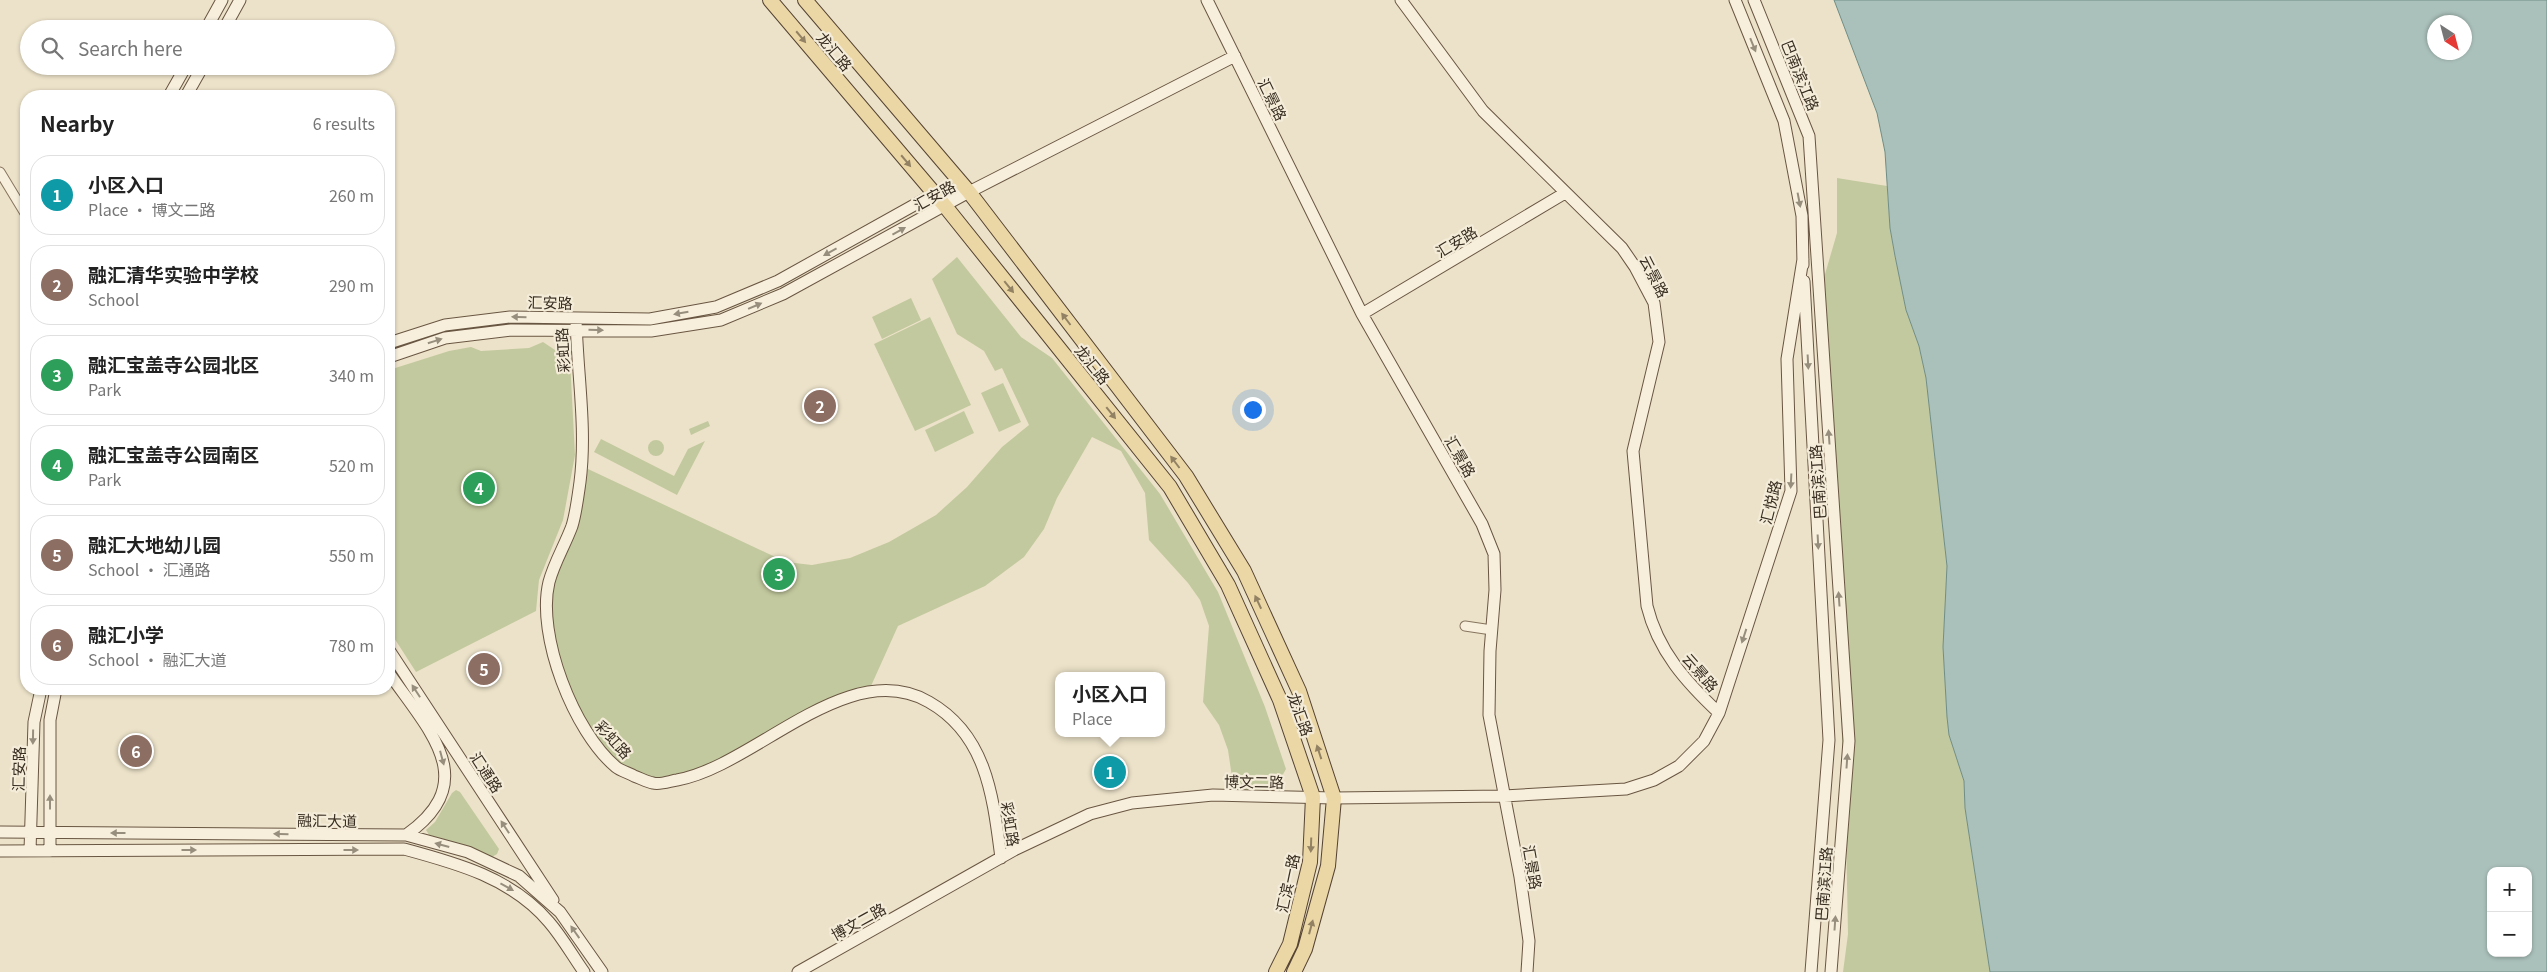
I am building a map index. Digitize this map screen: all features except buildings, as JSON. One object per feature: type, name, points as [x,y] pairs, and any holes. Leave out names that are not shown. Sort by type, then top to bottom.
[{"type":"main road","name":"龙汇路","points":[[770,0],[945,206],[1170,486],[1228,585],[1280,700],[1313,797]]},
{"type":"main road","name":"龙汇路","points":[[805,0],[969,192],[1191,484],[1244,571],[1299,692],[1334,798]]},
{"type":"main road","name":"汇滨一路","points":[[1276,972],[1290,944],[1310,862],[1313,797]]},
{"type":"main road","points":[[1294,972],[1305,949],[1328,866],[1334,798]]},
{"type":"street","points":[[211,20],[222,0]]},
{"type":"street","points":[[229,20],[240,0]]},
{"type":"street","name":"汇景路","points":[[1206,0],[1362,314],[1482,524],[1494,554],[1495,590],[1489,715],[1524,904],[1529,941],[1527,972]]},
{"type":"street","name":"云景路","points":[[1401,0],[1483,111],[1622,248],[1639,273],[1654,303],[1659,342],[1633,451],[1647,606],[1652,627],[1671,661],[1698,694],[1719,714]]},
{"type":"street","name":"巴南滨江路","points":[[1735,0],[1784,121],[1802,216],[1829,740],[1811,972]]},
{"type":"street","name":"巴南滨江路","points":[[1754,0],[1809,136],[1849,741],[1831,972]]},
{"type":"street","points":[[969,192],[1235,56]]},
{"type":"street","points":[[172,90],[181,75]]},
{"type":"street","points":[[189,90],[198,75]]},
{"type":"street","points":[[0,172],[20,205]]},
{"type":"street","name":"汇安路","points":[[395,355],[445,338],[576,323],[650,319],[716,307],[778,281],[934,194],[969,192]]},
{"type":"street","name":"汇安路","points":[[395,341],[455,324],[510,317],[651,331],[721,320],[783,294],[969,192]]},
{"type":"street","name":"汇安路","points":[[1362,314],[1565,193]]},
{"type":"street","name":"汇悦路","points":[[1719,714],[1791,491],[1787,359],[1803,259]]},
{"type":"street","name":"彩虹路","points":[[576,323],[583,448],[580,482],[572,524],[550,581],[546,608],[550,644],[563,684],[585,731],[617,768],[655,784],[692,777],[734,758],[822,709],[858,695],[888,689],[919,697],[941,709],[960,724],[971,741],[984,769],[993,800],[1001,858]]},
{"type":"street","points":[[1465,626],[1492,630]]},
{"type":"street","name":"汇通路","points":[[395,659],[560,912]]},
{"type":"street","points":[[395,682],[438,744],[444,761],[445,778],[441,796],[433,812],[406,835]]},
{"type":"street","name":"汇安路","points":[[30,851],[34,722],[40,695]]},
{"type":"street","name":"汇安路","points":[[50,851],[50,720],[55,695]]},
{"type":"street","name":"博文二路","points":[[798,972],[1001,858],[1090,814],[1132,803],[1213,795],[1334,798],[1504,796],[1626,789],[1654,780],[1679,766],[1704,741],[1719,714]]},
{"type":"street","name":"融汇大道","points":[[0,832],[406,835],[468,852],[519,876],[560,912],[602,972]]},
{"type":"street","name":"融汇大道","points":[[0,851],[404,849],[462,865],[511,888],[548,921],[584,972]]},
{"type":"green space","points":[[1837,178],[1887,186],[1890,228],[1895,256],[1906,310],[1919,346],[1926,378],[1947,566],[1943,647],[1947,717],[1949,735],[1964,781],[1965,808],[1990,972],[1843,972],[1848,934],[1846,833],[1823,281],[1837,233]]},
{"type":"green space","points":[[957,257],[1021,337],[1052,358],[1160,494],[1218,592],[1265,707],[1286,769],[1273,792],[1234,791],[1228,750],[1219,725],[1203,702],[1209,626],[1200,600],[1188,583],[1149,540],[1145,493],[1121,451],[1092,437],[1057,498],[1044,529],[1024,557],[985,586],[898,626],[871,686],[820,704],[732,754],[692,773],[657,779],[620,765],[590,729],[568,683],[554,636],[550,610],[554,584],[578,526],[588,469],[786,562],[812,565],[850,558],[889,542],[936,515],[967,487],[1002,447],[1029,425],[1002,368],[995,371],[984,351],[957,334],[932,279]]},
{"type":"green space","points":[[911,298],[921,320],[882,339],[872,317]]},
{"type":"green space","points":[[930,317],[971,405],[915,431],[874,344]]},
{"type":"green space","points":[[543,342],[570,360],[575,455],[563,520],[539,580],[536,611],[416,672],[395,639],[395,368],[449,351],[471,347],[481,351],[529,348]]},
{"type":"green space","points":[[1003,383],[1021,422],[999,432],[981,393]]},
{"type":"green space","points":[[964,411],[974,433],[935,452],[925,430]]},
{"type":"green space","points":[[708,421],[710,426],[691,435],[689,429]]},
{"type":"green space","points":[[601,439],[674,476],[688,449],[705,441],[677,495],[594,452]]},
{"type":"green space","points":[[656,440],[664,448],[656,456],[648,448]]},
{"type":"green space","points":[[456,790],[460,792],[499,849],[497,854],[492,857],[469,847],[429,835],[426,830],[435,822],[452,793]]},
{"type":"water","points":[[1834,0],[2547,0],[2547,972],[1990,972],[1965,808],[1964,781],[1949,735],[1947,717],[1943,647],[1947,566],[1926,378],[1919,346],[1906,310],[1895,256],[1890,228],[1885,152],[1877,113]]},
{"type":"place","name":"融汇清华实验中学校","points":[[820,406]]},
{"type":"place","name":"融汇宝盖寺公园南区","points":[[479,488]]},
{"type":"place","name":"融汇宝盖寺公园北区","points":[[779,574]]},
{"type":"place","name":"融汇大地幼儿园","points":[[484,669]]},
{"type":"place","name":"融汇小学","points":[[136,751]]},
{"type":"place","name":"小区入口","points":[[1110,772]]}]
